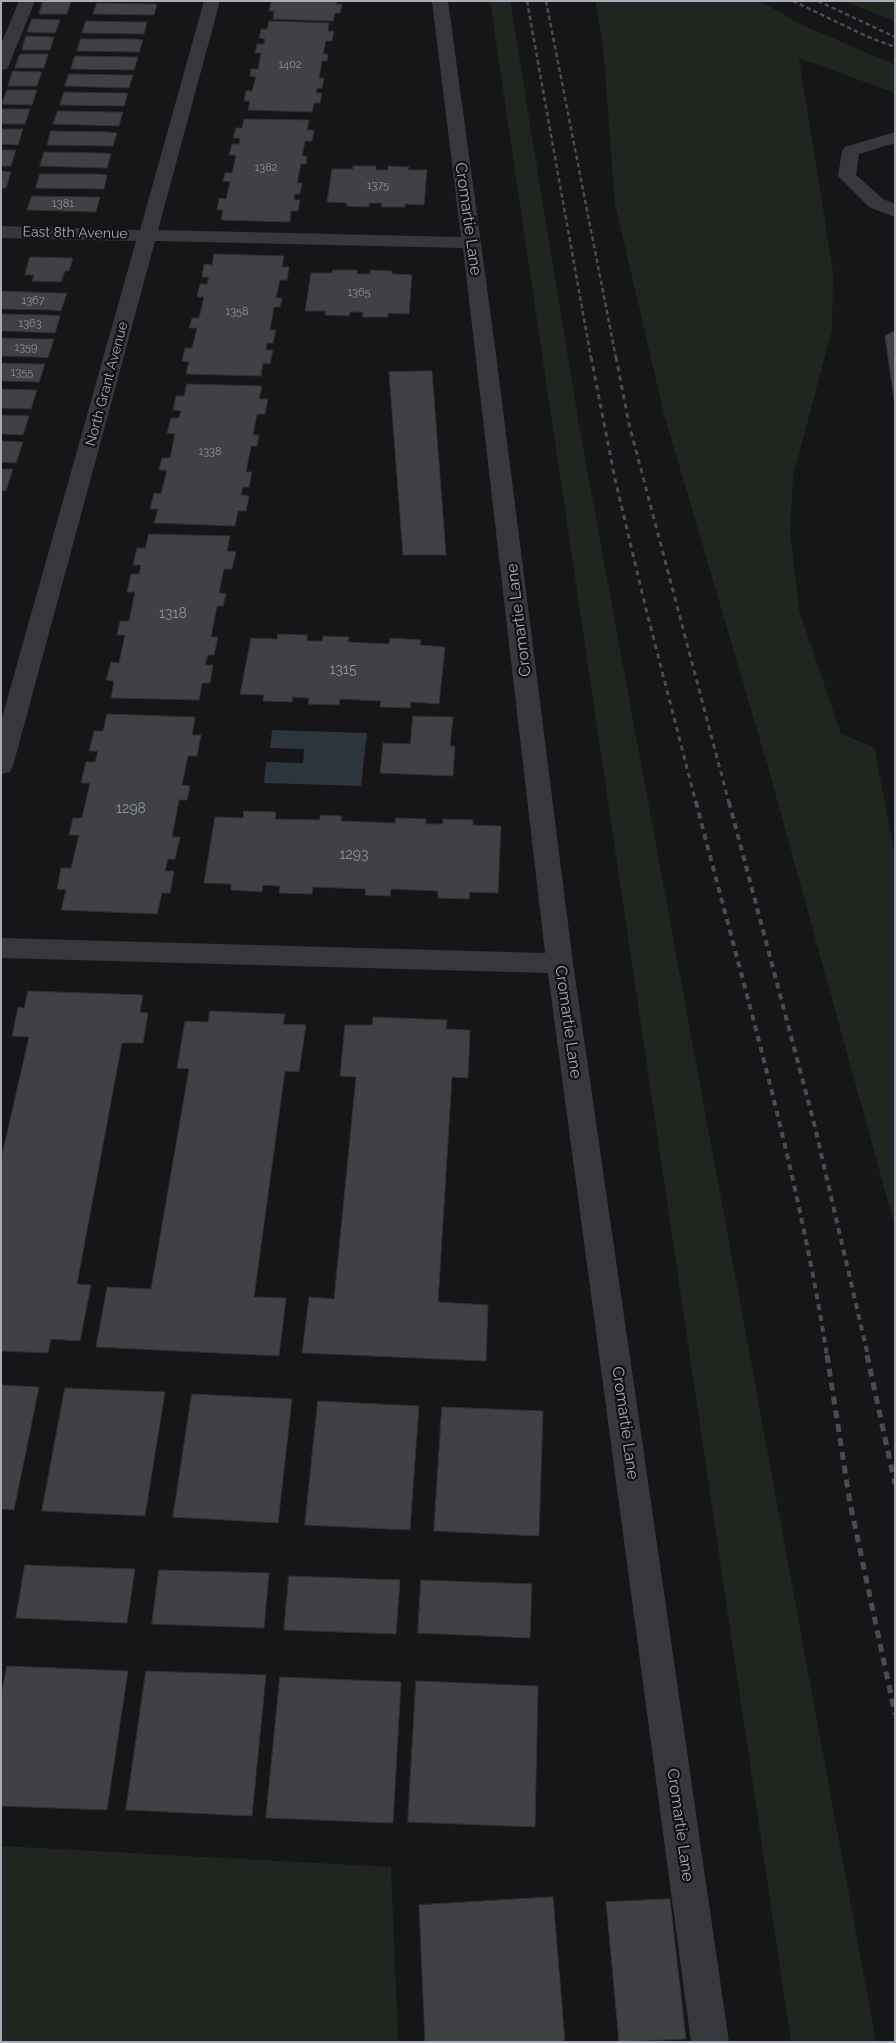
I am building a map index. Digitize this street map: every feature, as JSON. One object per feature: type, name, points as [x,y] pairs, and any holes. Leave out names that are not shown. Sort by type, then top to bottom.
[{"type":"street","points":[[1,65],[6,44],[27,1]]},
{"type":"street","name":"North Grant Avenue","points":[[1,766],[212,1]]},
{"type":"street","name":"Cromartie Lane","points":[[440,1],[472,243],[560,963],[710,2042]]},
{"type":"street","points":[[895,137],[851,150],[847,176],[876,203],[895,211]]},
{"type":"street","name":"East 8th Avenue","points":[[1,232],[472,243]]},
{"type":"street","points":[[1,948],[560,963]]},
{"type":"shaded area","points":[[490,1],[510,1],[579,426],[876,2042],[791,2042]]},
{"type":"shaded area","points":[[595,1],[760,1],[800,24],[895,65],[895,93],[799,58],[833,272],[832,330],[793,476],[790,532],[799,610],[841,734],[874,747],[895,855],[895,1227],[768,767],[664,414],[615,204],[603,45]]},
{"type":"shaded area","points":[[843,1],[895,1],[895,21]]},
{"type":"shaded area","points":[[272,730],[367,733],[361,786],[264,783],[266,762],[303,763],[304,749],[270,748]]},
{"type":"shaded area","points":[[1,1846],[391,1867],[398,2042],[1,2042]]},
{"type":"building","points":[[43,1],[71,1],[67,14],[39,14]]},
{"type":"building","points":[[277,1],[337,1],[336,4],[342,4],[340,13],[335,13],[333,21],[273,19],[274,11],[269,11],[271,3]]},
{"type":"building","points":[[97,3],[157,4],[154,15],[93,14]]},
{"type":"building","points":[[32,19],[60,20],[55,33],[27,32]]},
{"type":"building","points":[[86,21],[147,22],[144,34],[82,33]]},
{"type":"building","points":[[269,21],[329,23],[328,31],[334,31],[332,41],[326,41],[323,54],[328,54],[327,61],[322,61],[319,78],[324,78],[322,88],[317,88],[316,93],[322,93],[320,103],[314,103],[312,112],[248,110],[250,101],[244,101],[246,91],[252,91],[256,77],[250,76],[251,69],[258,69],[261,53],[255,53],[257,44],[264,44],[265,39],[259,38],[261,29],[267,29]]},
{"type":"building","points":[[26,36],[54,37],[50,50],[22,50]]},
{"type":"building","points":[[81,39],[143,40],[139,52],[77,51]]},
{"type":"building","points":[[20,54],[48,54],[44,68],[15,68]]},
{"type":"building","points":[[75,56],[138,57],[134,70],[71,69]]},
{"type":"building","points":[[13,71],[42,72],[37,86],[8,86]]},
{"type":"building","points":[[69,74],[133,75],[129,88],[65,86]]},
{"type":"building","points":[[7,90],[37,90],[32,105],[2,104]]},
{"type":"building","points":[[64,92],[128,93],[124,106],[60,105]]},
{"type":"building","points":[[1,109],[30,109],[25,124],[1,124]]},
{"type":"building","points":[[58,111],[123,112],[119,126],[53,124]]},
{"type":"building","points":[[244,119],[309,120],[307,130],[314,130],[312,141],[305,141],[302,156],[307,156],[306,164],[301,164],[297,183],[302,183],[300,194],[295,194],[294,200],[300,200],[298,211],[291,211],[290,222],[221,220],[223,210],[217,210],[219,198],[226,199],[230,182],[223,181],[225,173],[232,173],[236,155],[229,155],[232,144],[239,144],[240,138],[233,138],[236,128],[242,128]]},
{"type":"building","points":[[1,129],[23,129],[18,145],[1,144]]},
{"type":"building","points":[[51,131],[117,133],[113,146],[47,145]]},
{"type":"building","points":[[1,150],[16,150],[11,166],[1,166]]},
{"type":"building","points":[[44,152],[111,154],[107,168],[40,166]]},
{"type":"building","points":[[353,166],[376,166],[376,170],[388,170],[388,166],[409,167],[408,170],[427,170],[424,205],[405,204],[405,207],[381,207],[382,203],[369,203],[369,207],[346,206],[347,203],[327,202],[332,169],[353,169]]},
{"type":"building","points":[[1,171],[11,172],[6,188],[1,188]]},
{"type":"building","points":[[40,174],[107,175],[104,189],[36,188]]},
{"type":"building","points":[[32,196],[100,197],[96,212],[27,210]]},
{"type":"building","points":[[214,254],[284,256],[282,267],[289,267],[287,280],[280,280],[276,298],[282,298],[280,307],[274,307],[270,330],[276,330],[273,343],[267,343],[266,350],[273,350],[270,364],[263,363],[261,376],[186,374],[189,362],[182,361],[185,348],[192,348],[197,328],[189,328],[192,318],[199,318],[204,297],[197,297],[200,284],[207,284],[209,277],[202,277],[204,264],[212,265]]},
{"type":"building","points":[[30,257],[73,258],[69,271],[65,271],[61,282],[32,281],[34,275],[25,275]]},
{"type":"building","points":[[333,270],[357,270],[357,274],[370,274],[370,270],[392,271],[392,274],[412,275],[409,314],[388,313],[388,317],[362,317],[363,312],[350,312],[349,316],[325,315],[326,311],[305,311],[311,273],[332,273]]},
{"type":"building","points":[[1,291],[67,293],[61,311],[1,309]]},
{"type":"building","points":[[1,314],[60,316],[55,333],[1,331]]},
{"type":"building","points":[[895,331],[895,407],[885,336]]},
{"type":"building","points":[[1,338],[54,339],[48,358],[1,356]]},
{"type":"building","points":[[1,363],[45,364],[39,382],[1,381]]},
{"type":"building","points":[[432,371],[446,555],[403,555],[389,372]]},
{"type":"building","points":[[187,384],[262,386],[259,399],[268,399],[265,414],[257,414],[253,435],[259,435],[257,446],[251,446],[246,472],[252,472],[249,487],[243,487],[241,495],[249,496],[246,511],[238,511],[235,526],[154,523],[158,509],[150,509],[154,493],[161,494],[167,470],[159,470],[162,458],[170,458],[175,434],[167,433],[171,418],[179,418],[181,411],[173,410],[176,396],[184,396]]},
{"type":"building","points":[[1,389],[37,390],[31,409],[1,408]]},
{"type":"building","points":[[1,415],[29,416],[23,435],[1,434]]},
{"type":"building","points":[[1,441],[23,442],[16,463],[1,462]]},
{"type":"building","points":[[1,469],[13,469],[6,491],[1,490]]},
{"type":"building","points":[[149,534],[230,536],[227,551],[236,552],[232,569],[224,569],[219,593],[226,594],[223,606],[217,606],[211,637],[218,637],[214,655],[208,655],[205,665],[213,665],[210,683],[202,683],[199,700],[111,698],[114,681],[106,680],[111,662],[119,663],[125,635],[117,635],[120,621],[129,621],[135,592],[127,592],[131,574],[139,574],[141,565],[133,565],[137,548],[145,548]]},
{"type":"building","points":[[278,634],[307,635],[307,641],[322,641],[323,636],[349,637],[348,642],[389,644],[390,638],[421,640],[420,645],[445,647],[439,704],[411,702],[410,708],[380,707],[381,701],[340,699],[339,705],[308,704],[309,698],[293,697],[292,702],[263,701],[264,695],[240,694],[251,638],[277,639]]},
{"type":"building","points":[[107,714],[195,717],[192,735],[201,735],[197,756],[188,756],[182,785],[190,786],[187,800],[179,800],[172,837],[180,837],[175,859],[168,859],[165,871],[174,871],[170,893],[162,893],[157,914],[61,910],[66,890],[57,889],[61,868],[71,868],[79,835],[69,835],[73,818],[82,818],[90,783],[81,783],[86,762],[95,762],[98,751],[89,751],[94,731],[103,731]]},
{"type":"building","points":[[413,716],[453,717],[450,746],[455,746],[453,776],[380,773],[383,743],[410,744]]},
{"type":"building","points":[[244,811],[276,812],[275,819],[320,820],[320,815],[342,816],[341,821],[395,823],[396,818],[426,819],[426,824],[443,824],[443,819],[473,820],[473,825],[501,826],[498,893],[470,892],[469,899],[438,898],[438,891],[391,889],[390,896],[365,895],[366,889],[313,887],[312,894],[279,893],[280,886],[263,885],[262,892],[231,890],[231,884],[204,883],[215,817],[243,818]]},
{"type":"building","points":[[28,991],[143,995],[140,1012],[148,1013],[143,1043],[122,1043],[77,1284],[91,1285],[80,1341],[51,1339],[48,1353],[1,1351],[1,1159],[29,1037],[12,1036],[18,1007],[24,1008]]},
{"type":"building","points":[[210,1011],[285,1014],[283,1024],[306,1025],[299,1072],[285,1071],[254,1297],[286,1298],[279,1356],[96,1347],[107,1287],[151,1289],[189,1069],[177,1068],[185,1021],[208,1022]]},
{"type":"building","points":[[373,1017],[447,1020],[446,1029],[470,1030],[468,1078],[452,1077],[438,1302],[488,1305],[486,1361],[302,1353],[309,1297],[334,1299],[356,1077],[340,1076],[345,1025],[372,1025]]},
{"type":"building","points":[[1,1385],[39,1387],[14,1510],[1,1509]]},
{"type":"building","points":[[65,1388],[165,1392],[145,1516],[42,1511]]},
{"type":"building","points":[[192,1394],[292,1399],[278,1523],[173,1517]]},
{"type":"building","points":[[318,1401],[419,1406],[410,1530],[305,1525]]},
{"type":"building","points":[[442,1407],[543,1411],[539,1536],[434,1531]]},
{"type":"building","points":[[25,1565],[135,1569],[127,1623],[16,1618]]},
{"type":"building","points":[[159,1570],[269,1573],[264,1628],[152,1624]]},
{"type":"building","points":[[289,1576],[400,1580],[396,1634],[284,1630]]},
{"type":"building","points":[[421,1580],[532,1584],[530,1638],[418,1633]]},
{"type":"building","points":[[7,1666],[128,1671],[107,1810],[1,1806],[1,1696]]},
{"type":"building","points":[[146,1671],[266,1675],[252,1816],[126,1810]]},
{"type":"building","points":[[280,1677],[401,1682],[393,1823],[266,1818]]},
{"type":"building","points":[[416,1681],[538,1686],[535,1827],[408,1822]]},
{"type":"building","points":[[553,1897],[565,2042],[425,2042],[419,1905]]},
{"type":"building","points":[[670,1899],[686,2039],[619,2042],[606,1902]]},
{"type":"railway","points":[[527,1],[591,358]]},
{"type":"railway","points":[[546,1],[616,358]]},
{"type":"railway","points":[[793,1],[866,36],[895,47]]},
{"type":"railway","points":[[818,1],[895,37]]},
{"type":"railway","points":[[591,357],[615,479],[696,803]]},
{"type":"railway","points":[[616,357],[629,424],[729,803]]},
{"type":"railway","points":[[696,802],[785,1147],[801,1216],[827,1356]]},
{"type":"railway","points":[[729,802],[814,1123],[868,1356]]},
{"type":"railway","points":[[827,1355],[850,1503],[895,1714]]},
{"type":"railway","points":[[867,1355],[895,1484]]}]
